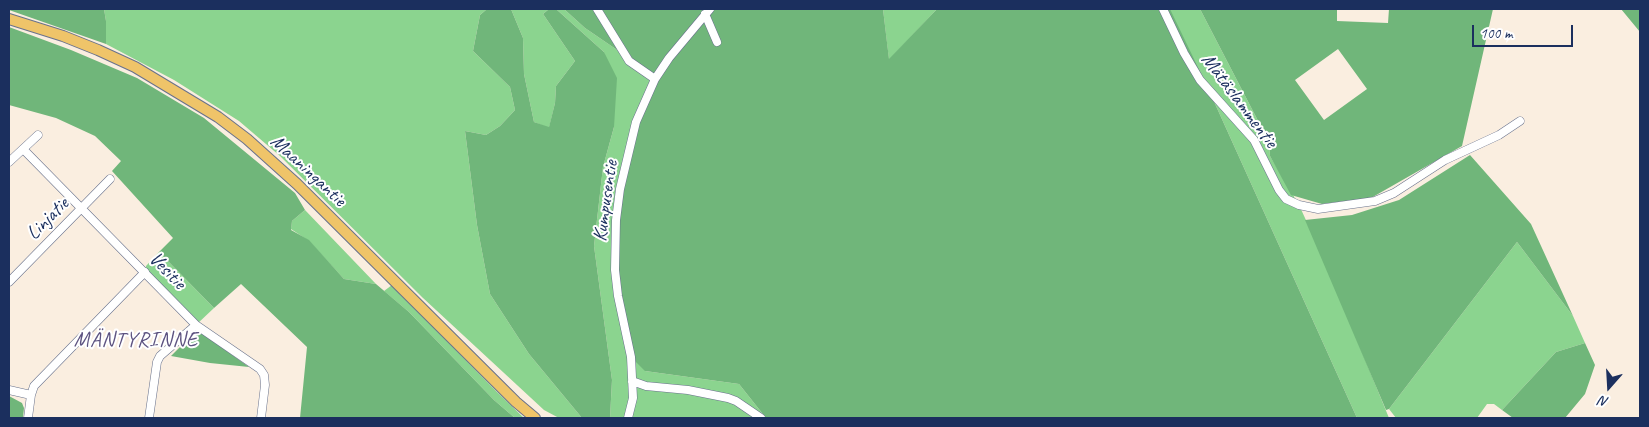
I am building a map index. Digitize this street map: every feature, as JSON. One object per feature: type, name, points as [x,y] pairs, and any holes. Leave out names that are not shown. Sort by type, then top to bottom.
[{"type":"main road","name":"Maaningantie","points":[[9,19],[63,36],[135,67],[218,117],[297,184],[502,388],[535,418]]},
{"type":"street","points":[[597,9],[629,61],[655,79]]},
{"type":"street","name":"Mätäslammentie","points":[[1163,9],[1184,53],[1200,80],[1254,140],[1279,190],[1286,199],[1298,205],[1318,209],[1375,201],[1394,193],[1445,160],[1499,135],[1520,121]]},
{"type":"street","points":[[708,11],[716,42]]},
{"type":"street","name":"Kumpusentie","points":[[628,418],[633,398],[631,356],[618,296],[615,270],[616,220],[620,189],[636,122],[655,79],[669,58],[708,11]]},
{"type":"street","points":[[9,162],[38,135]]},
{"type":"street","name":"Vesitie","points":[[23,149],[196,325],[260,369],[264,374],[265,391],[261,418]]},
{"type":"street","name":"Linjatie","points":[[9,282],[110,179]]},
{"type":"street","points":[[28,418],[34,386],[146,272]]},
{"type":"street","points":[[149,418],[160,356],[196,325]]},
{"type":"street","points":[[632,381],[646,386],[688,390],[728,398],[736,401],[761,418]]},
{"type":"street","points":[[9,390],[31,395]]},
{"type":"green space","points":[[104,9],[487,9],[480,15],[473,51],[510,87],[515,110],[500,126],[486,135],[465,131],[477,225],[490,294],[529,354],[582,418],[559,418],[544,410],[423,298],[280,156],[239,121],[174,80],[106,44]]},
{"type":"green space","points":[[104,9],[106,44],[9,10]]},
{"type":"green space","points":[[487,9],[511,9],[523,38],[524,74],[534,122],[549,127],[555,103],[556,86],[575,61],[543,14],[549,9],[556,9],[604,52],[617,78],[614,127],[603,167],[594,246],[612,380],[610,418],[582,418],[529,354],[490,294],[477,225],[465,131],[486,135],[500,126],[515,110],[510,87],[473,51],[480,15]]},
{"type":"green space","points":[[511,9],[549,9],[543,14],[575,61],[556,86],[555,103],[549,128],[534,122],[524,74],[523,38]]},
{"type":"green space","points":[[556,9],[564,9],[585,28],[655,79],[645,371],[739,384],[766,418],[610,418],[612,380],[594,246],[603,167],[614,127],[604,52]]},
{"type":"green space","points":[[564,9],[883,9],[889,59],[937,9],[1170,9],[1207,86],[1357,418],[766,418],[739,384],[645,371],[631,357],[618,295],[615,246],[627,158],[655,79],[585,28]]},
{"type":"green space","points":[[883,9],[937,9],[889,60]]},
{"type":"green space","points":[[1166,9],[1200,9],[1269,142],[1270,156],[1299,205],[1323,257],[1389,418],[1357,418],[1207,86]]},
{"type":"green space","points":[[1200,9],[1337,9],[1337,21],[1388,23],[1389,9],[1493,9],[1462,146],[1371,198],[1322,204],[1291,195],[1270,156],[1269,142]],"holes":[[[1338,49],[1367,89],[1324,120],[1295,80]]]},
{"type":"green space","points":[[1621,9],[1640,9],[1640,32]]},
{"type":"green space","points":[[9,27],[71,50],[137,78],[204,118],[295,193],[305,210],[292,221],[291,230],[309,240],[344,279],[376,284],[409,312],[494,400],[515,418],[300,418],[307,347],[241,284],[214,308],[159,252],[173,238],[112,171],[121,161],[95,136],[56,118],[9,105]]},
{"type":"green space","points":[[1470,155],[1531,224],[1573,316],[1517,242],[1389,409],[1386,410],[1305,220],[1352,215],[1399,200]]},
{"type":"green space","points":[[305,210],[376,284],[344,279],[309,241],[291,229],[292,221]]},
{"type":"green space","points":[[1517,242],[1573,316],[1585,343],[1556,352],[1502,410],[1494,404],[1487,404],[1477,418],[1396,418],[1389,409]]},
{"type":"green space","points":[[159,252],[214,308],[196,325],[146,272],[146,266]]},
{"type":"green space","points":[[392,285],[524,418],[515,418],[494,400],[409,312],[384,291]]},
{"type":"green space","points":[[196,333],[203,334],[249,367],[171,356]]},
{"type":"green space","points":[[1585,343],[1595,365],[1585,394],[1565,418],[1513,418],[1502,410],[1556,352]]},
{"type":"green space","points":[[9,396],[22,403],[24,408],[23,418],[9,418]]},
{"type":"district","name":"MÄNTYRINNE","points":[[136,340]]}]
